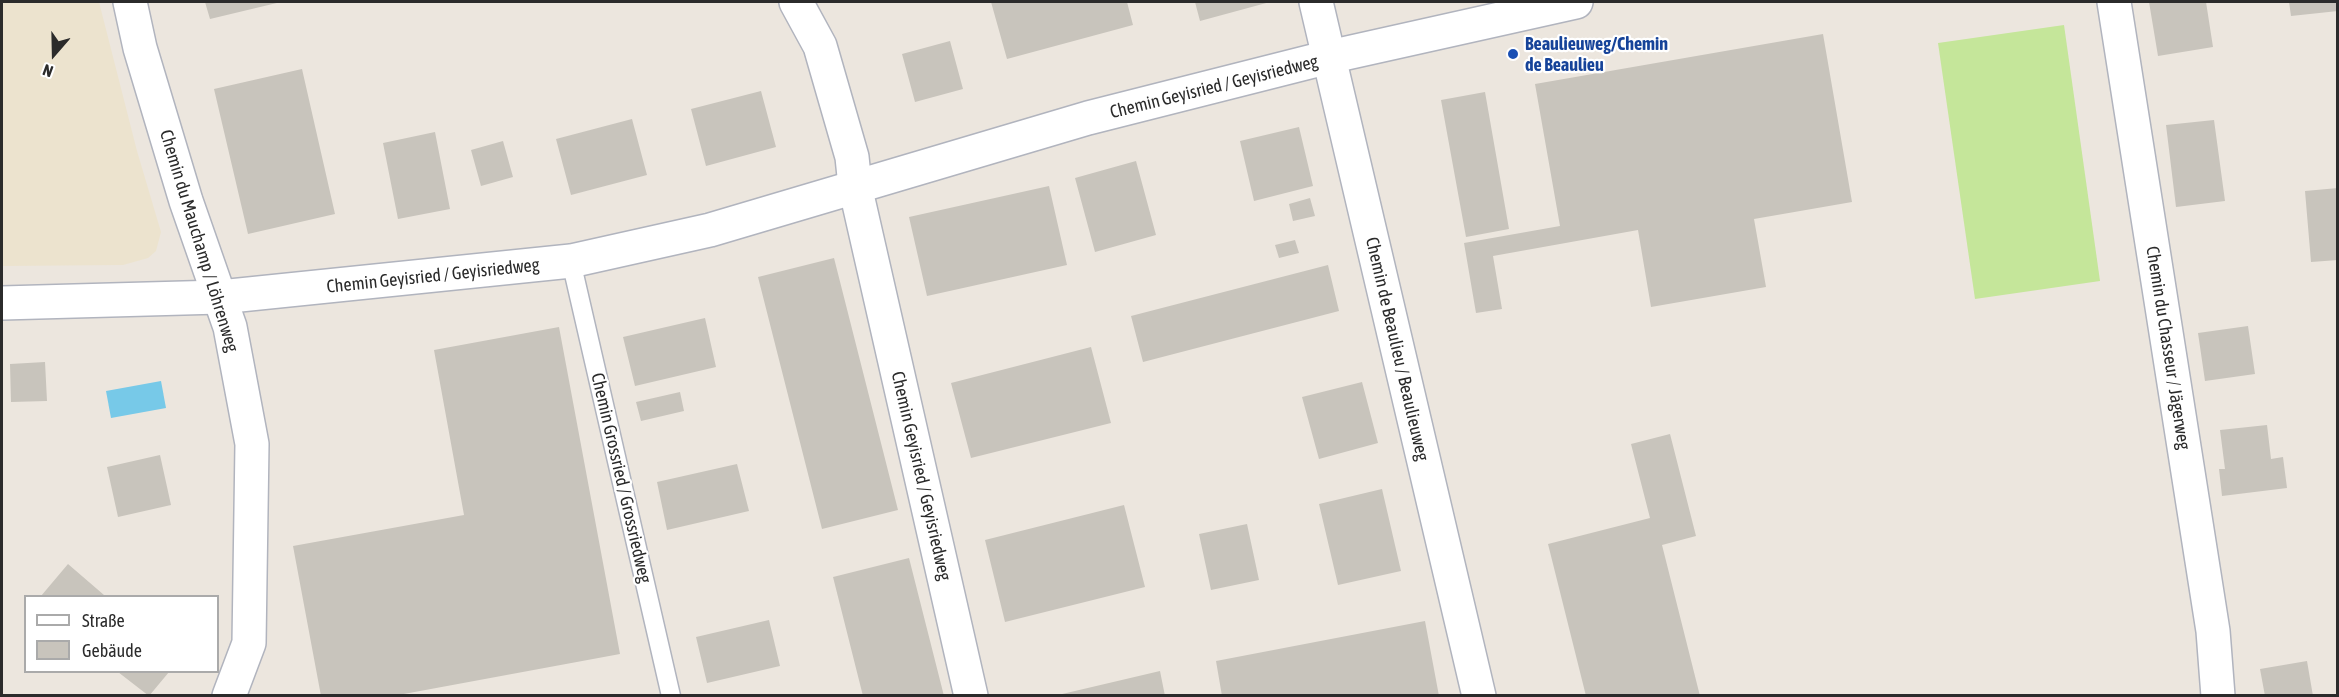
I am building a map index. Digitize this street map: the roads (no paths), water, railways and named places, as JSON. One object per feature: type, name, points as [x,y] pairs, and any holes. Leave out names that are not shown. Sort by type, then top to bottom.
[{"type":"street","name":"Chemin du Mauchamp / Löhrenweg","points":[[130,2],[140,48],[180,179],[230,329],[252,444],[249,643],[230,696]]},
{"type":"street","points":[[796,2],[820,46],[852,157],[855,186]]},
{"type":"street","name":"Chemin de Beaulieu / Beaulieuweg","points":[[1316,2],[1479,696]]},
{"type":"street","name":"Chemin Geyisried / Geyisriedweg","points":[[2,303],[220,297],[571,261],[710,230],[1088,118],[1329,57],[1576,2]]},
{"type":"street","name":"Chemin du Chasseur / Jägerweg","points":[[2114,2],[2213,631],[2218,696]]},
{"type":"street","name":"Chemin Geyisried / Geyisriedweg","points":[[855,186],[971,696]]},
{"type":"lane","name":"Chemin Grossried / Grossriedweg","points":[[571,261],[671,696]]},
{"type":"water","points":[[161,381],[166,408],[111,418],[106,391]]},
{"type":"place","name":"Beaulieuweg/Chemin de Beaulieu","points":[[1513,54]]}]
